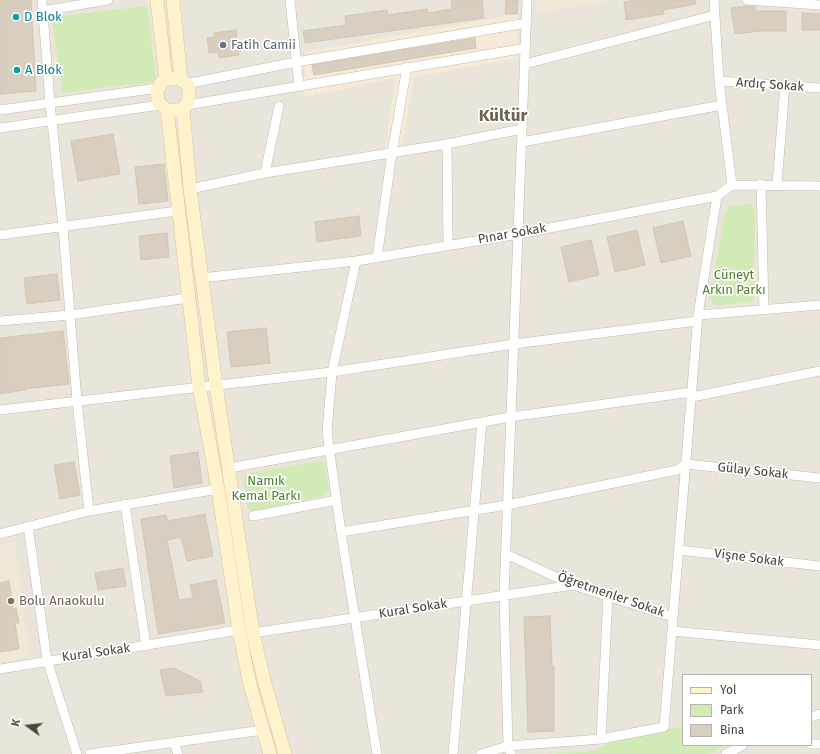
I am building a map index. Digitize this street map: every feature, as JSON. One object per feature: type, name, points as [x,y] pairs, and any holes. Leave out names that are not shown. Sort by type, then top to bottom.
[{"type":"main road","points":[[158,0],[162,84],[157,97],[163,107],[199,386],[218,489],[238,630],[250,685],[270,754]]},
{"type":"main road","points":[[173,0],[183,82],[190,94],[185,107],[190,188],[216,385],[253,633],[264,680],[285,754]]},
{"type":"main road","points":[[162,84],[172,78],[183,82]]},
{"type":"main road","points":[[163,107],[172,111],[185,107]]},
{"type":"street","points":[[42,0],[50,103],[63,227],[77,402],[89,511]]},
{"type":"street","points":[[42,11],[108,0]]},
{"type":"street","points":[[290,0],[298,86]]},
{"type":"street","points":[[509,750],[504,595],[527,0]]},
{"type":"street","points":[[714,0],[719,81],[732,185],[777,184],[820,186]]},
{"type":"street","points":[[747,0],[820,5]]},
{"type":"street","points":[[525,64],[715,15]]},
{"type":"street","points":[[183,82],[527,23]]},
{"type":"street","points":[[185,107],[407,67],[526,48]]},
{"type":"street","points":[[377,258],[392,153],[407,67]]},
{"type":"street","name":"Ardıç Sokak","points":[[719,81],[820,88]]},
{"type":"street","points":[[0,110],[162,84]]},
{"type":"street","points":[[777,184],[785,85]]},
{"type":"street","points":[[522,142],[722,105]]},
{"type":"street","points":[[265,173],[279,106]]},
{"type":"street","points":[[0,128],[52,120],[163,107]]},
{"type":"street","points":[[190,188],[265,173],[447,144],[522,129]]},
{"type":"street","points":[[447,144],[448,245]]},
{"type":"street","points":[[761,184],[764,309]]},
{"type":"street","name":"Pınar Sokak","points":[[201,278],[356,261],[518,234],[717,196],[732,185]]},
{"type":"street","points":[[480,754],[601,739],[664,727],[698,318],[717,196]]},
{"type":"street","points":[[0,235],[177,211]]},
{"type":"street","points":[[356,261],[332,372],[327,432],[341,532],[356,617],[377,754]]},
{"type":"street","points":[[0,321],[70,315],[188,298]]},
{"type":"street","points":[[0,410],[77,402],[199,386],[332,372],[698,318],[764,309],[820,305]]},
{"type":"street","points":[[229,468],[510,417],[692,394],[820,371]]},
{"type":"street","points":[[453,754],[482,422]]},
{"type":"street","points":[[341,532],[507,505],[677,470],[686,464]]},
{"type":"street","name":"Gülay Sokak","points":[[686,464],[820,478]]},
{"type":"street","points":[[0,534],[89,511],[218,489]]},
{"type":"street","points":[[253,516],[337,500]]},
{"type":"street","points":[[125,504],[146,646]]},
{"type":"street","points":[[28,526],[47,660],[77,754]]},
{"type":"street","name":"Vişne Sokak","points":[[679,550],[820,566]]},
{"type":"street","name":"Öğretmenler Sokak","points":[[506,554],[573,584],[673,617]]},
{"type":"street","name":"Kural Sokak","points":[[253,633],[573,584]]},
{"type":"street","points":[[601,739],[608,595]]},
{"type":"street","name":"Kural Sokak","points":[[0,669],[47,660],[146,646],[238,630]]},
{"type":"street","name":"Öğretmenler Sokak","points":[[672,631],[820,645]]},
{"type":"street","points":[[90,754],[263,730]]},
{"type":"street","points":[[174,742],[178,754]]},
{"type":"street","points":[[726,754],[741,746]]},
{"type":"shaded area","points":[[0,0],[820,0],[820,754],[0,754]]},
{"type":"shaded area","points":[[537,0],[616,0],[537,13]]},
{"type":"shaded area","points":[[518,14],[517,58],[414,77],[402,146],[385,148],[396,78],[304,97],[305,52]]},
{"type":"shaded area","points":[[276,71],[273,78],[216,90],[213,88],[215,83]]},
{"type":"shaded area","points":[[271,81],[276,82],[272,87],[213,98],[218,91]]},
{"type":"shaded area","name":"Bolu Anaokulu","points":[[15,541],[30,658],[0,662],[0,545]]},
{"type":"green space","points":[[147,6],[156,81],[62,93],[52,17]]},
{"type":"green space","name":"Cüneyt Arkın Parkı","points":[[751,204],[755,208],[754,297],[751,302],[715,306],[710,299],[724,217],[729,206]]},
{"type":"green space","name":"Namık Kemal Parkı","points":[[320,461],[325,464],[329,491],[324,496],[252,511],[248,508],[243,479],[247,474]]},
{"type":"green space","points":[[682,726],[682,746],[723,746],[710,754],[545,754],[594,751],[604,745]]},
{"type":"building","points":[[0,0],[31,0],[36,91],[0,94]]},
{"type":"building","points":[[482,0],[484,18],[305,43],[303,31],[346,25],[345,16],[387,10],[388,15],[427,9],[428,13],[452,9],[451,1]]},
{"type":"building","points":[[506,0],[518,0],[517,14],[505,14]]},
{"type":"building","points":[[635,0],[695,0],[696,4],[663,10],[664,14],[626,20],[624,2]]},
{"type":"building","points":[[747,6],[755,7],[755,11],[786,11],[786,31],[761,31],[735,34],[731,8]]},
{"type":"building","points":[[802,13],[820,14],[820,30],[802,30]]},
{"type":"building","name":"Fatih Camii","points":[[236,30],[239,55],[219,58],[218,52],[209,53],[207,38],[214,37],[214,33]]},
{"type":"building","points":[[475,38],[476,48],[314,75],[312,65]]},
{"type":"building","points":[[113,134],[120,174],[78,181],[71,141]]},
{"type":"building","points":[[164,164],[168,201],[139,204],[135,167]]},
{"type":"building","points":[[359,216],[361,236],[317,242],[315,222]]},
{"type":"building","points":[[683,221],[691,256],[661,263],[653,228]]},
{"type":"building","points":[[637,230],[645,265],[615,272],[607,237]]},
{"type":"building","points":[[167,233],[169,257],[141,260],[139,236]]},
{"type":"building","points":[[591,240],[599,275],[569,282],[561,247]]},
{"type":"building","points":[[57,274],[60,300],[27,304],[24,278]]},
{"type":"building","points":[[266,328],[270,363],[231,367],[227,332]]},
{"type":"building","points":[[63,331],[69,384],[25,389],[0,394],[0,338]]},
{"type":"building","points":[[198,452],[202,483],[174,488],[170,456]]},
{"type":"building","points":[[74,462],[80,495],[60,499],[54,465]]},
{"type":"building","points":[[205,514],[213,556],[187,561],[181,537],[167,540],[179,600],[193,598],[190,585],[216,580],[225,623],[158,634],[141,519],[166,515],[168,521]]},
{"type":"building","points":[[123,568],[126,586],[98,590],[95,573]]},
{"type":"building","points":[[9,581],[13,609],[16,608],[19,623],[15,623],[19,649],[0,652],[0,583]]},
{"type":"building","points":[[550,616],[552,666],[554,666],[554,731],[528,732],[524,617]]},
{"type":"building","points":[[174,668],[200,681],[203,692],[166,696],[160,670]]},
{"type":"place","name":"D Blok","points":[[16,17]]},
{"type":"place","name":"Fatih Camii","points":[[223,45]]},
{"type":"place","name":"A Blok","points":[[17,70]]},
{"type":"place","name":"Bolu Anaokulu","points":[[11,601]]},
{"type":"district","name":"Kültür","points":[[503,116]]}]
